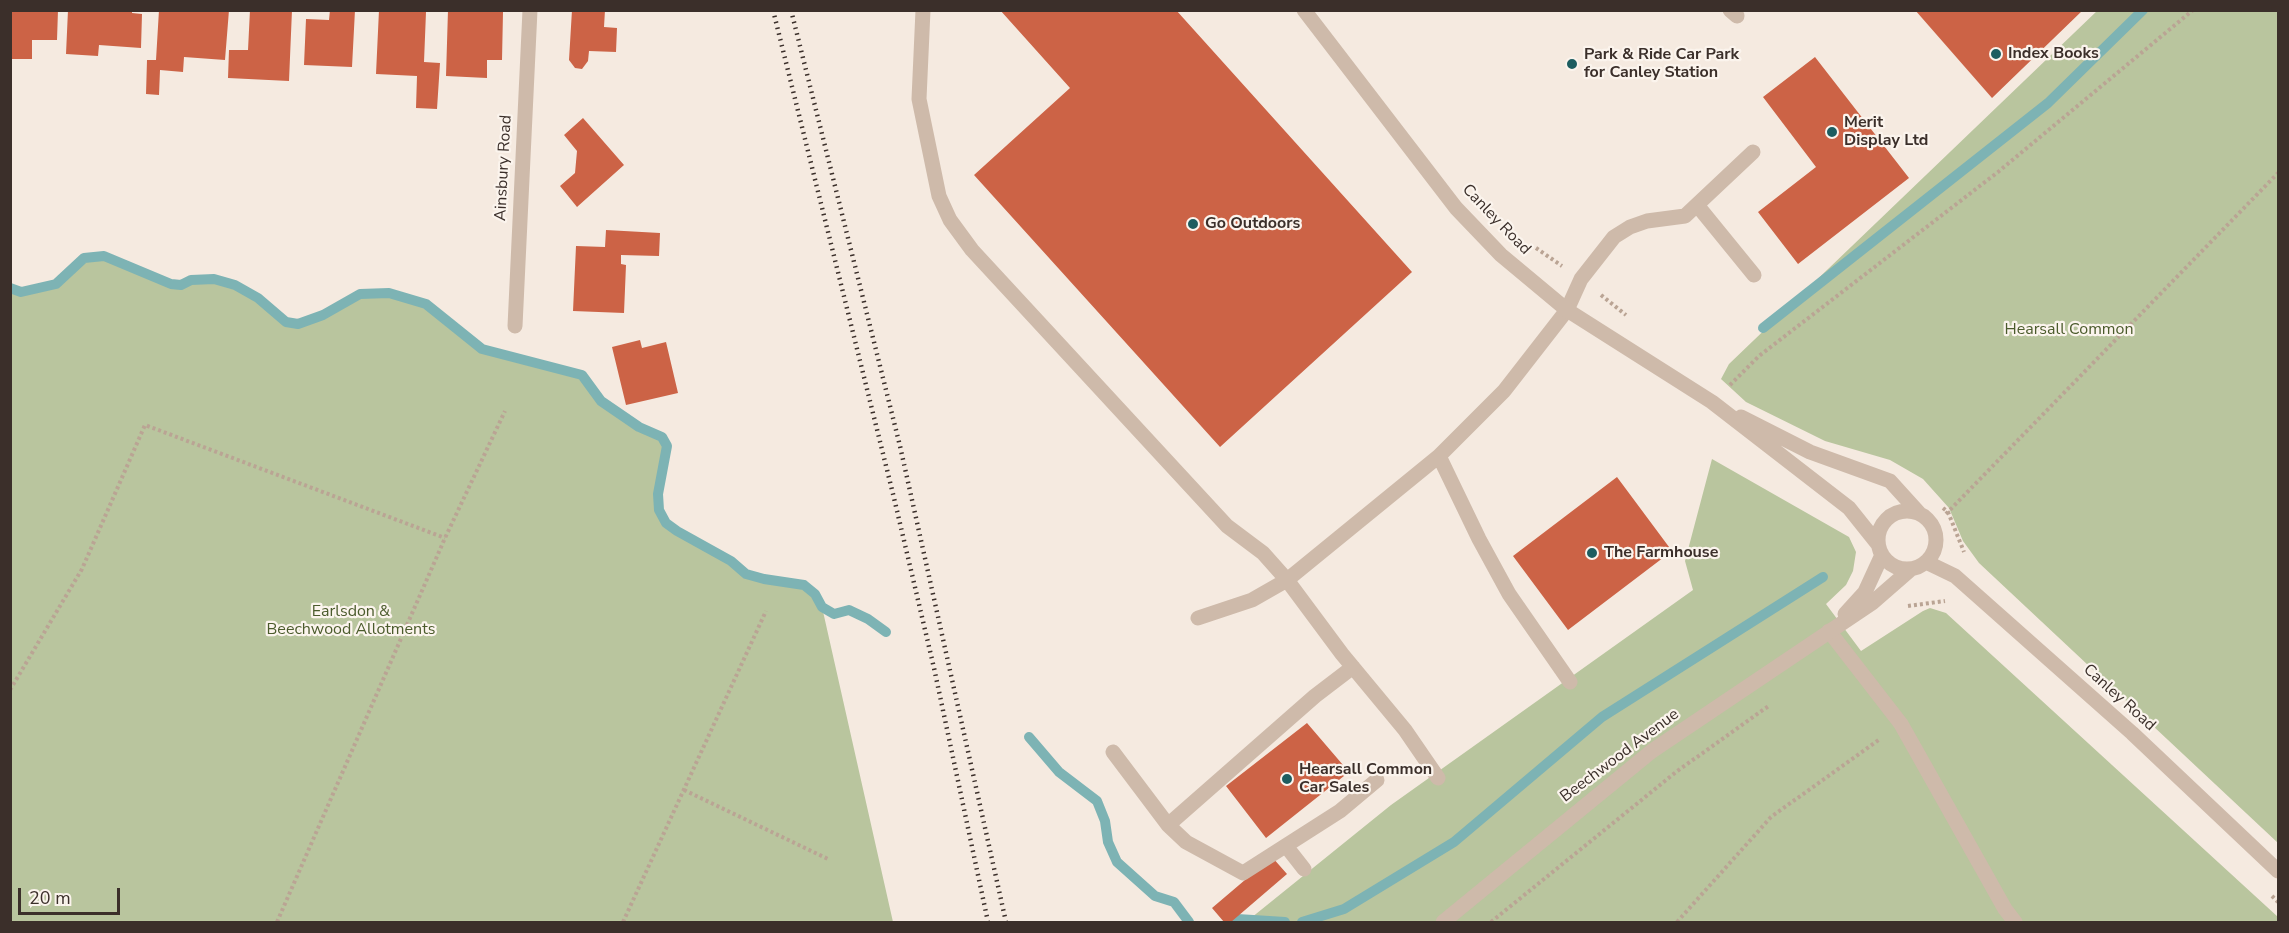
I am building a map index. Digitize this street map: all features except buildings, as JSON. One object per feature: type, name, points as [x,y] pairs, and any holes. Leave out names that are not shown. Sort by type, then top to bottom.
[{"type":"street","name":"Ainsbury Road","points":[[515,326],[530,10]]},
{"type":"street","points":[[923,10],[919,99],[939,196],[950,220],[972,250],[1227,526],[1263,553],[1287,580],[1353,667],[1405,730],[1438,778]]},
{"type":"street","name":"Canley Road","points":[[1304,10],[1456,208],[1501,255],[1567,310],[1712,402],[1849,508],[1879,549]]},
{"type":"street","points":[[1197,618],[1252,600],[1287,580],[1439,456],[1504,390],[1567,310],[1581,279],[1614,237],[1630,226],[1647,221],[1685,216],[1753,152]]},
{"type":"street","points":[[1697,205],[1754,275]]},
{"type":"street","name":"Canley Road","points":[[1712,402],[1810,452],[1890,481],[1924,518]]},
{"type":"street","points":[[1439,456],[1479,540],[1509,594],[1570,682]]},
{"type":"street","points":[[1909,510],[1924,518],[1934,528],[1936,543],[1932,556],[1926,562],[1911,569],[1893,566],[1879,549],[1881,526],[1892,515],[1909,510]]},
{"type":"street","name":"Beechwood Avenue","points":[[1829,632],[1865,592],[1879,549]]},
{"type":"street","name":"Canley Road","points":[[1926,562],[1955,576],[2132,733],[2278,871]]},
{"type":"street","name":"Beechwood Avenue","points":[[1443,922],[1652,751],[1872,603],[1911,569]]},
{"type":"street","points":[[1829,632],[1901,724],[1999,899],[2015,922]]},
{"type":"street","points":[[1168,825],[1316,696],[1353,667]]},
{"type":"street","points":[[1113,752],[1168,825],[1186,842],[1243,873],[1340,811],[1377,780]]},
{"type":"street","points":[[1287,846],[1304,869]]},
{"type":"path","points":[[1712,402],[1759,356],[1998,172],[2193,10]]},
{"type":"path","points":[[1924,518],[1948,512],[2278,173]]},
{"type":"path","points":[[1528,242],[1581,279],[1627,316]]},
{"type":"path","points":[[277,922],[445,538],[505,411]]},
{"type":"path","points":[[10,690],[82,569],[145,425],[445,538]]},
{"type":"path","points":[[1940,505],[1948,512],[1966,557],[1941,600]]},
{"type":"path","points":[[623,922],[766,611]]},
{"type":"path","points":[[1491,922],[1676,772],[1780,698]]},
{"type":"path","points":[[1677,922],[1771,818],[1901,724]]},
{"type":"path","points":[[684,790],[828,859]]},
{"type":"green space","name":"Hearsall Common","points":[[2098,10],[2278,11],[2278,843],[1979,563],[1963,541],[1949,508],[1923,479],[1890,460],[1825,441],[1746,402],[1721,379],[1729,364]]},
{"type":"green space","name":"Earlsdon & Beechwood Allotments","points":[[104,256],[172,284],[181,285],[191,280],[214,279],[235,285],[258,298],[286,322],[298,324],[323,315],[360,294],[389,293],[426,304],[482,349],[582,375],[601,401],[639,427],[662,437],[667,446],[658,494],[659,510],[666,523],[696,543],[731,561],[747,574],[804,585],[815,594],[822,607],[893,922],[11,922],[11,288],[21,292],[56,284],[84,258]]},
{"type":"green space","points":[[1712,459],[1849,537],[1856,552],[1853,571],[1846,585],[1826,604],[1861,651],[1923,611],[1930,608],[1946,613],[2278,917],[2278,922],[1246,922],[1391,805],[1693,590],[1685,561]]},
{"type":"waterway","points":[[1763,328],[2048,103],[2143,10]]},
{"type":"waterway","points":[[10,288],[21,292],[56,284],[84,258],[104,256],[171,284],[181,285],[191,280],[214,279],[235,285],[258,298],[286,322],[298,324],[323,315],[360,294],[389,293],[426,304],[482,349],[582,375],[601,401],[639,427],[662,437],[667,446],[658,494],[659,510],[666,523],[677,531],[731,561],[746,574],[804,585],[815,594],[822,607],[834,614],[849,610],[868,619],[886,632]]},
{"type":"waterway","points":[[1302,922],[1344,909],[1454,842],[1602,717],[1823,577]]},
{"type":"waterway","points":[[1029,737],[1059,772],[1097,801],[1105,821],[1108,842],[1117,862],[1155,896],[1174,902],[1189,922]]},
{"type":"waterway","points":[[1234,922],[1237,919],[1285,922]]},
{"type":"railway","points":[[773,10],[894,498],[934,668],[988,922]]},
{"type":"railway","points":[[791,10],[900,446],[1006,922]]},
{"type":"place","name":"Index Books","points":[[1996,54]]},
{"type":"place","name":"Park & Ride Car Park for Canley Station","points":[[1572,64]]},
{"type":"place","name":"Merit Display Ltd","points":[[1832,132]]},
{"type":"place","name":"Go Outdoors","points":[[1193,224]]},
{"type":"place","name":"The Farmhouse","points":[[1592,553]]},
{"type":"place","name":"Hearsall Common Car Sales","points":[[1287,779]]}]
